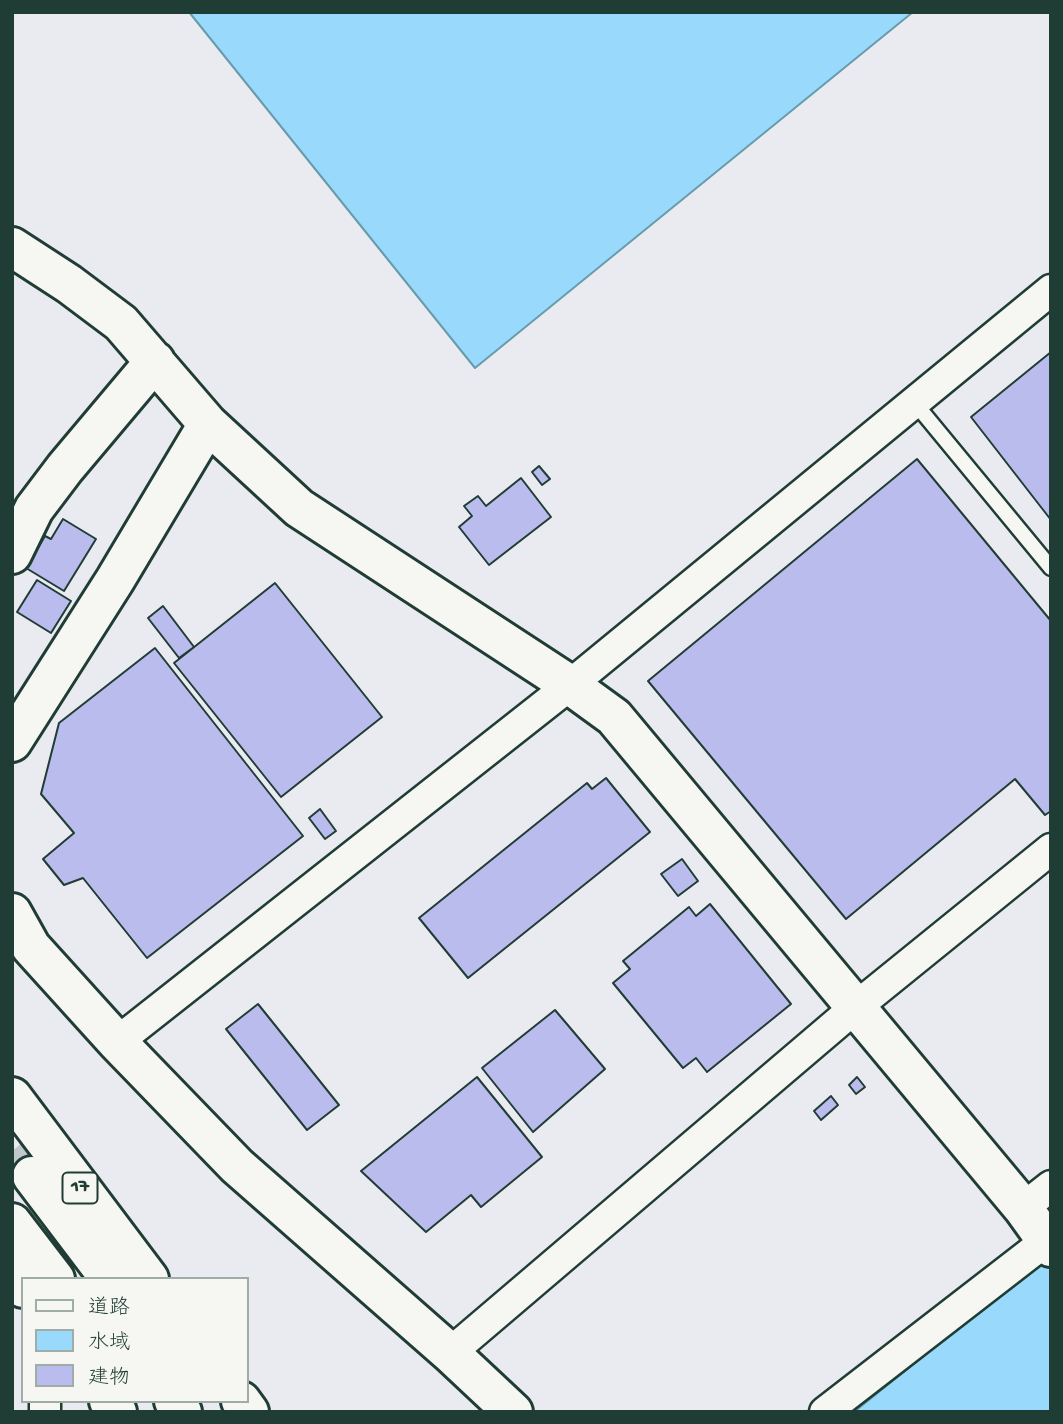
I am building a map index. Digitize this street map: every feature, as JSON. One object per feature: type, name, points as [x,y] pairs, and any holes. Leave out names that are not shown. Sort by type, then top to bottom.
[{"type":"street","points":[[12,247],[69,284],[121,323],[208,424],[299,508],[570,685],[614,717],[856,1007],[1037,1197],[1048,1244],[824,1412]]},
{"type":"street","points":[[117,1042],[570,685],[1051,290]]},
{"type":"street","points":[[12,554],[34,509],[155,361]]},
{"type":"street","points":[[12,742],[115,580],[208,424]]},
{"type":"street","points":[[450,1353],[856,1007],[1051,849]]},
{"type":"street","points":[[12,913],[31,947],[117,1042],[237,1166],[450,1353],[513,1412]]},
{"type":"street","name":"17","points":[[12,1097],[147,1277]]},
{"type":"street","points":[[22,1184],[79,1277]]},
{"type":"street","points":[[22,1184],[108,1277]]},
{"type":"street","points":[[12,1223],[53,1277]]},
{"type":"lane","points":[[914,402],[1051,568]]},
{"type":"water","points":[[189,12],[913,12],[475,368]]},
{"type":"water","points":[[1051,1253],[1051,1412],[854,1412]]},
{"type":"building","points":[[1051,352],[1051,520],[971,417]]},
{"type":"building","points":[[917,459],[1051,621],[1051,811],[1045,815],[1015,779],[846,919],[648,681]]},
{"type":"building","points":[[539,466],[550,479],[542,485],[532,472]]},
{"type":"building","points":[[521,478],[551,517],[489,565],[459,527],[472,516],[464,506],[478,496],[486,506]]},
{"type":"building","points":[[63,519],[96,539],[64,591],[26,568],[45,536],[51,539]]},
{"type":"building","points":[[37,580],[71,601],[51,633],[17,612]]},
{"type":"building","points":[[275,583],[382,717],[281,797],[174,663]]},
{"type":"building","points":[[163,606],[194,647],[179,658],[148,618]]},
{"type":"building","points":[[155,648],[303,836],[147,958],[83,878],[64,885],[43,859],[74,833],[41,794],[59,723]]},
{"type":"building","points":[[606,778],[650,832],[468,978],[419,918],[587,783],[592,789]]},
{"type":"building","points":[[320,809],[336,831],[325,839],[309,818]]},
{"type":"building","points":[[682,859],[698,881],[678,896],[661,874]]},
{"type":"building","points":[[710,904],[791,1004],[707,1072],[696,1058],[683,1068],[613,983],[630,969],[623,961],[689,907],[696,916]]},
{"type":"building","points":[[258,1004],[339,1105],[307,1130],[226,1029]]},
{"type":"building","points":[[555,1010],[605,1069],[533,1132],[482,1068]]},
{"type":"building","points":[[477,1077],[542,1157],[481,1207],[471,1195],[426,1232],[361,1171]]},
{"type":"building","points":[[857,1077],[865,1087],[856,1094],[849,1085]]},
{"type":"building","points":[[831,1096],[838,1105],[821,1120],[814,1111]]},
{"type":"tunnel","points":[[12,1151],[32,1176]]}]
